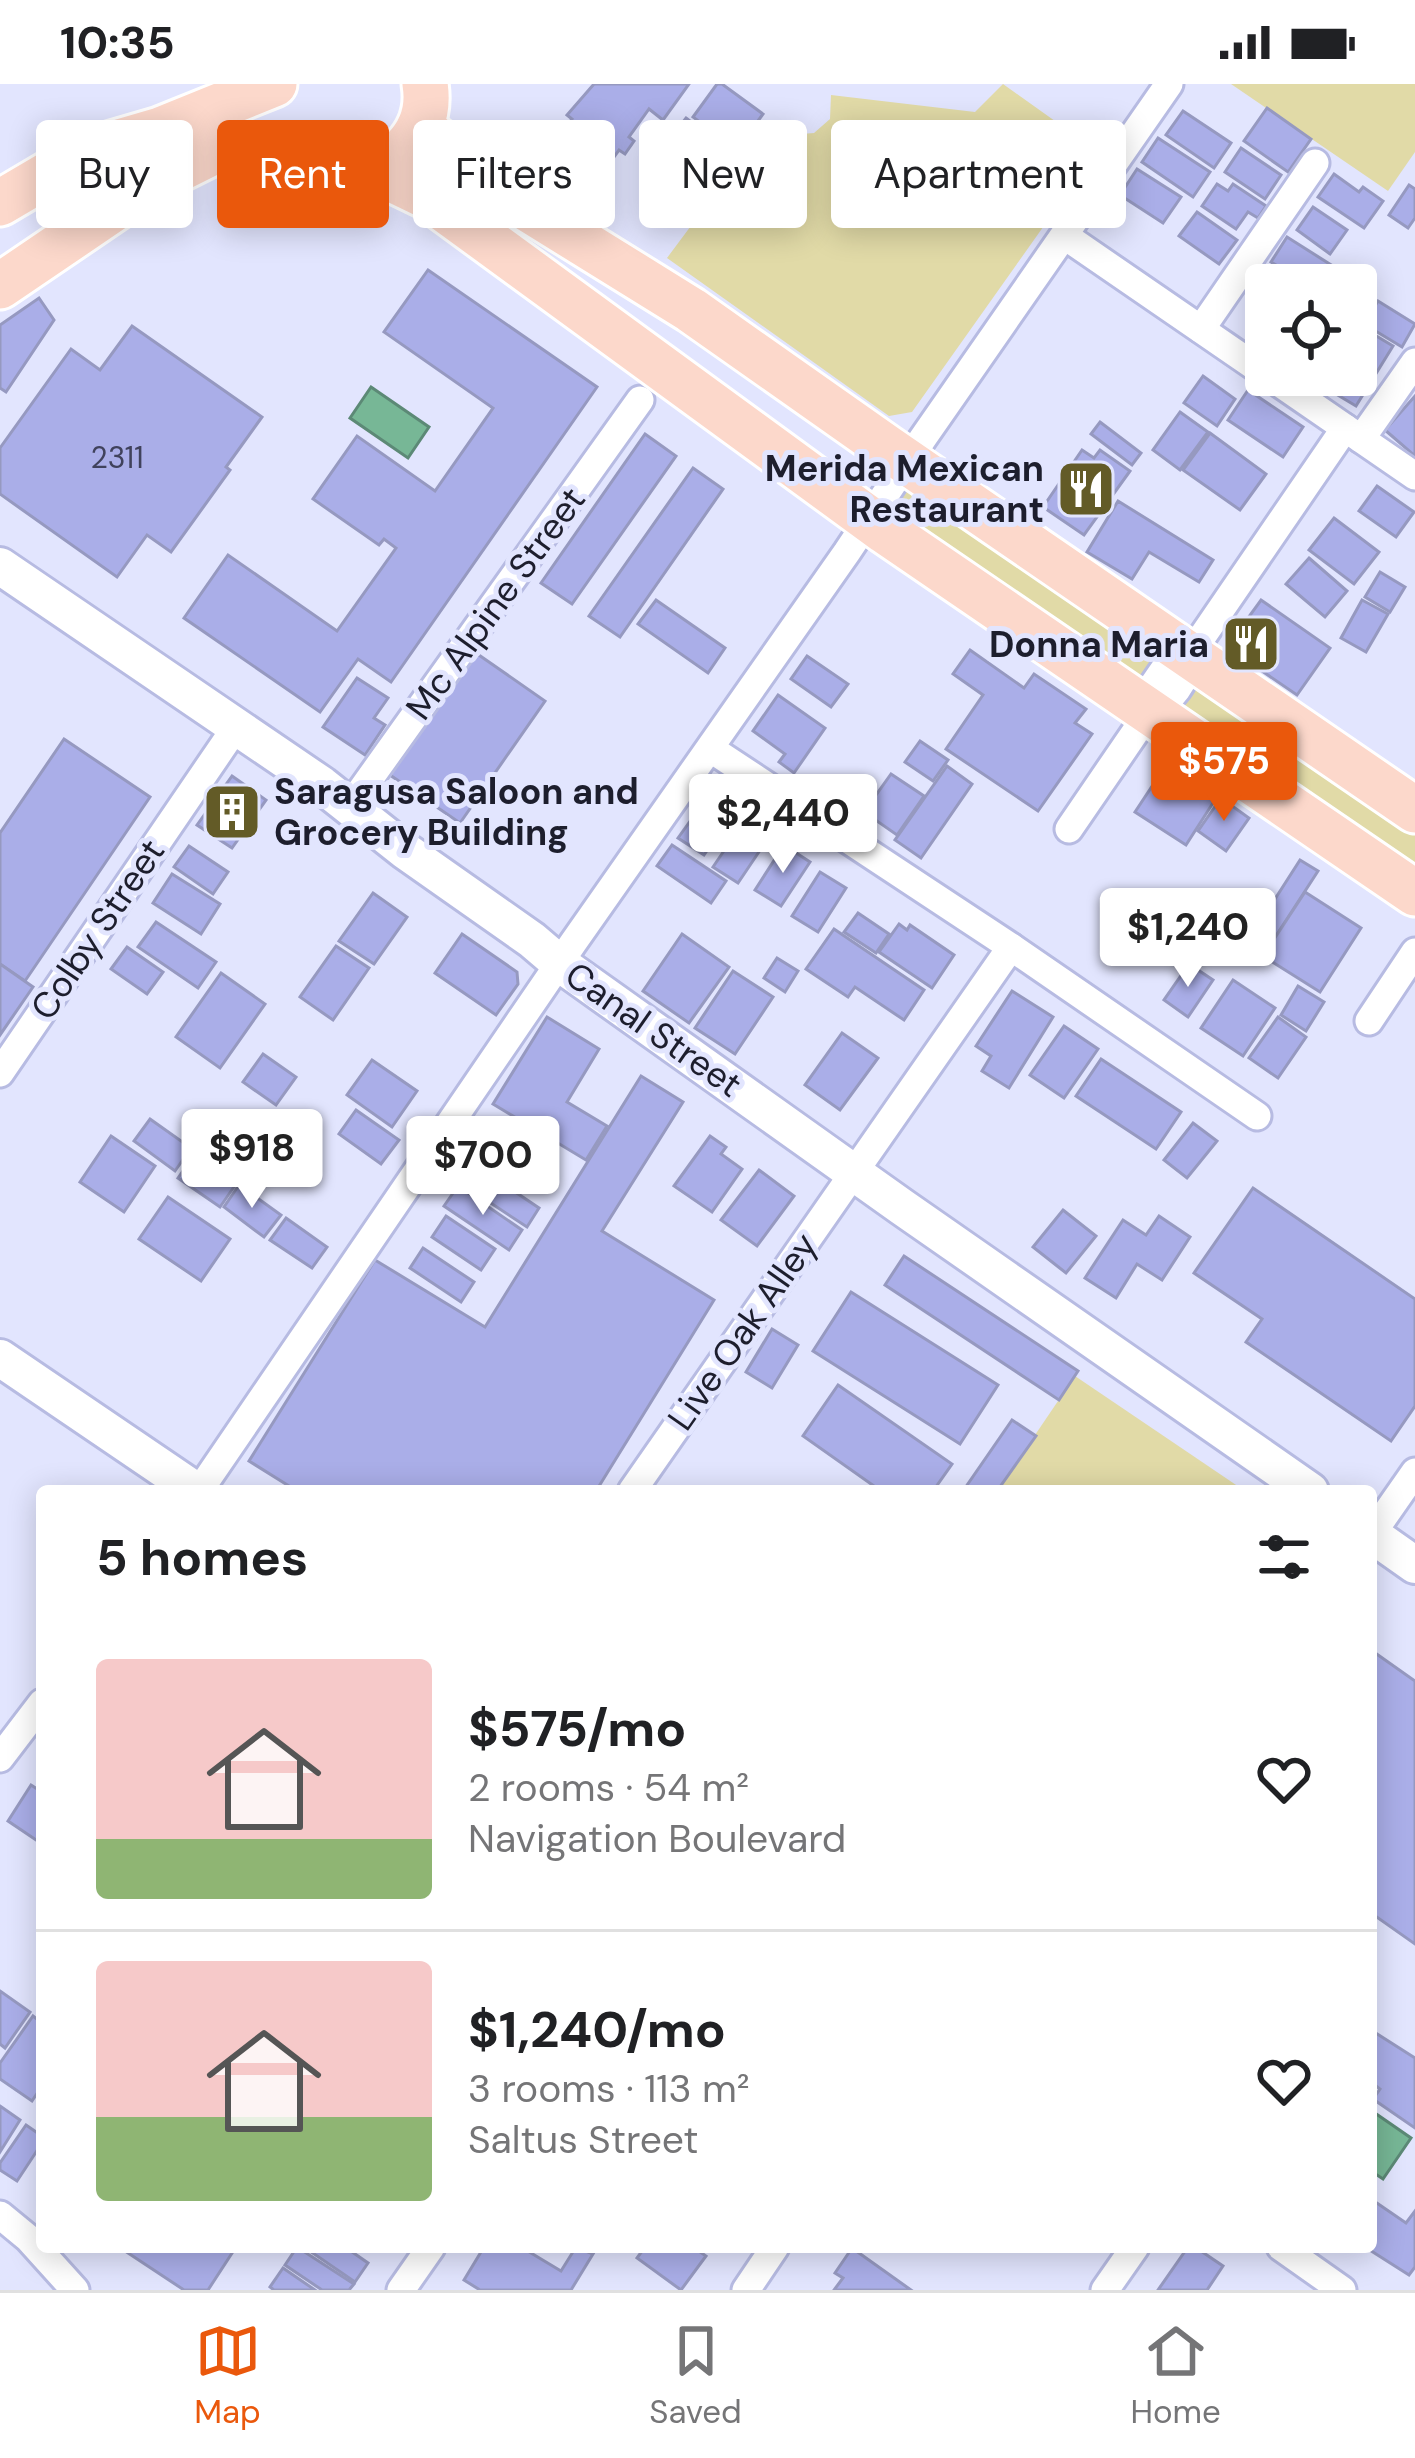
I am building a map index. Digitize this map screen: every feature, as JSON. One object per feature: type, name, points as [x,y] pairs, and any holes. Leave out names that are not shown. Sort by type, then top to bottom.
[{"type":"main road","points":[[46,253],[2,202],[88,151],[160,130],[274,84]]},
{"type":"main road","points":[[288,84],[290,120]]},
{"type":"main road","points":[[389,158],[399,154],[423,106],[512,199],[691,310],[1415,810]]},
{"type":"main road","points":[[0,286],[153,182],[217,152]]},
{"type":"main road","points":[[389,177],[425,194],[868,519],[1415,893]]},
{"type":"street","points":[[202,1485],[1065,236],[1156,89]]},
{"type":"street","points":[[1201,328],[1315,164]]},
{"type":"street","points":[[1065,236],[1245,359]]},
{"type":"street","points":[[1069,829],[1149,712],[1147,694],[1172,658],[1189,656],[1353,434],[1415,362]]},
{"type":"street","points":[[1299,396],[1415,476]]},
{"type":"street","name":"Mc Alpine Street","points":[[350,806],[640,400]]},
{"type":"street","name":"Canal Street","points":[[0,566],[350,806],[560,963],[1301,1485]]},
{"type":"street","name":"Colby Street","points":[[0,1073],[236,727]]},
{"type":"street","points":[[711,749],[1011,946],[1257,1116]]},
{"type":"street","name":"Live Oak Alley","points":[[636,1485],[1011,946]]},
{"type":"street","points":[[1369,1021],[1415,952]]},
{"type":"street","points":[[0,1358],[189,1485]]},
{"type":"street","points":[[1377,1526],[1415,1472]]},
{"type":"street","points":[[1377,1538],[1415,1565]]},
{"type":"street","points":[[0,1758],[36,1710]]},
{"type":"street","points":[[0,2215],[36,2247]]},
{"type":"street","points":[[42,2253],[75,2290]]},
{"type":"street","points":[[401,2290],[427,2253]]},
{"type":"street","points":[[746,2290],[771,2253]]},
{"type":"street","points":[[1105,2290],[1131,2253]]},
{"type":"street","points":[[1290,2253],[1342,2290]]},
{"type":"shaded area","points":[[1003,84],[1054,120],[831,120],[831,228],[1042,228],[912,412],[889,416],[667,258],[689,228],[807,228],[807,134],[830,119],[831,95],[975,112]]},
{"type":"shaded area","points":[[1231,84],[1415,84],[1415,152],[1388,191]]},
{"type":"shaded area","points":[[371,387],[429,427],[408,458],[350,418]]},
{"type":"shaded area","points":[[914,481],[1415,822],[1415,879],[886,521]]},
{"type":"shaded area","points":[[1075,1376],[1236,1485],[1001,1485]]},
{"type":"shaded area","points":[[1377,2114],[1411,2138],[1383,2179],[1377,2175]]},
{"type":"building","points":[[594,84],[689,84],[663,120],[649,109],[629,137],[634,141],[625,154],[619,150],[615,156],[615,120],[571,120],[567,115]]},
{"type":"building","points":[[717,84],[763,114],[759,120],[693,117]]},
{"type":"building","points":[[1267,108],[1311,139],[1288,172],[1244,141]]},
{"type":"building","points":[[1183,111],[1231,143],[1214,168],[1166,135]]},
{"type":"building","points":[[1158,138],[1210,172],[1193,197],[1142,162]]},
{"type":"building","points":[[1241,148],[1281,175],[1265,199],[1225,172]]},
{"type":"building","points":[[1137,169],[1181,197],[1163,223],[1126,199],[1126,186]]},
{"type":"building","points":[[1334,174],[1359,192],[1363,187],[1383,201],[1364,228],[1318,197]]},
{"type":"building","points":[[1217,184],[1228,191],[1233,184],[1266,206],[1258,218],[1248,212],[1236,229],[1202,206]]},
{"type":"building","points":[[1409,185],[1415,189],[1415,218],[1408,228],[1389,215]]},
{"type":"building","points":[[1313,207],[1347,230],[1330,254],[1297,230]]},
{"type":"building","points":[[1197,212],[1237,240],[1219,264],[1179,236]]},
{"type":"building","points":[[1287,237],[1330,264],[1274,264],[1271,262]]},
{"type":"building","points":[[428,270],[597,387],[391,682],[358,659],[320,712],[184,618],[228,555],[337,631],[396,548],[384,539],[379,545],[313,499],[357,436],[435,491],[493,408],[384,332]]},
{"type":"building","points":[[39,298],[54,320],[6,392],[0,388],[0,325]]},
{"type":"building","points":[[1377,303],[1415,324],[1402,347],[1377,332]]},
{"type":"building","points":[[132,326],[262,417],[171,552],[147,535],[117,577],[0,494],[0,448],[71,349],[100,370]]},
{"type":"building","points":[[1377,336],[1393,346],[1377,372]]},
{"type":"building","points":[[1203,376],[1235,399],[1217,426],[1184,403]]},
{"type":"building","points":[[1245,394],[1257,396],[1303,427],[1283,457],[1228,420]]},
{"type":"building","points":[[1339,396],[1362,396],[1356,406]]},
{"type":"building","points":[[1415,396],[1415,456],[1385,430]]},
{"type":"building","points":[[1180,412],[1208,432],[1180,470],[1153,450]]},
{"type":"building","points":[[1100,422],[1141,453],[1132,465],[1091,434]]},
{"type":"building","points":[[1210,433],[1266,474],[1240,510],[1183,470]]},
{"type":"building","points":[[645,434],[676,456],[572,604],[541,583]]},
{"type":"building","name":"Merida Mexican Restaurant","points":[[1082,450],[1094,458],[1100,450],[1130,471],[1084,535],[1043,507]]},
{"type":"building","points":[[693,468],[723,489],[620,637],[589,616]]},
{"type":"building","points":[[1377,486],[1414,512],[1396,537],[1359,511]]},
{"type":"building","points":[[1118,501],[1213,560],[1199,582],[1149,552],[1132,579],[1087,552]]},
{"type":"building","points":[[1334,518],[1379,552],[1354,584],[1309,550]]},
{"type":"building","points":[[1309,558],[1347,591],[1325,617],[1286,584]]},
{"type":"building","points":[[1380,572],[1405,587],[1390,612],[1365,597]]},
{"type":"building","points":[[656,600],[725,648],[708,673],[638,624]]},
{"type":"building","points":[[1261,600],[1330,648],[1297,695],[1227,647]]},
{"type":"building","points":[[1362,600],[1388,614],[1366,652],[1341,638]]},
{"type":"building","points":[[970,650],[1024,688],[1034,674],[1086,709],[1075,723],[1092,734],[1038,811],[946,749],[983,695],[953,674]]},
{"type":"building","points":[[476,653],[545,701],[460,823],[390,775]]},
{"type":"building","points":[[807,656],[848,684],[831,707],[791,679]]},
{"type":"building","points":[[357,678],[388,698],[374,718],[385,725],[365,755],[323,727]]},
{"type":"building","points":[[778,695],[825,728],[794,773],[779,762],[785,754],[753,731]]},
{"type":"building","points":[[64,739],[150,797],[25,981],[0,964],[0,833]]},
{"type":"building","points":[[920,741],[948,760],[933,781],[905,762]]},
{"type":"building","points":[[1170,759],[1220,792],[1186,845],[1135,812]]},
{"type":"building","points":[[947,766],[972,784],[921,858],[895,840]]},
{"type":"building","points":[[891,774],[924,796],[897,835],[864,812]]},
{"type":"building","name":"Saragusa Saloon and Grocery Building","points":[[232,776],[266,800],[232,848],[197,825]]},
{"type":"building","points":[[711,792],[736,809],[704,855],[678,838]]},
{"type":"building","points":[[1221,798],[1249,818],[1226,851],[1198,831]]},
{"type":"building","points":[[747,817],[771,834],[738,883],[713,867]]},
{"type":"building","points":[[672,845],[726,881],[711,903],[657,866]]},
{"type":"building","points":[[784,845],[810,862],[781,906],[755,890]]},
{"type":"building","points":[[189,846],[228,872],[213,894],[174,867]]},
{"type":"building","points":[[1300,860],[1318,871],[1263,956],[1246,944]]},
{"type":"building","points":[[820,872],[846,888],[818,932],[792,916]]},
{"type":"building","points":[[172,874],[220,904],[201,934],[153,903]]},
{"type":"building","points":[[1305,892],[1361,928],[1320,992],[1263,956]]},
{"type":"building","points":[[373,893],[407,917],[374,964],[339,941]]},
{"type":"building","points":[[858,913],[889,934],[876,953],[844,932]]},
{"type":"building","points":[[156,922],[216,962],[198,988],[138,947]]},
{"type":"building","points":[[899,924],[907,930],[910,925],[954,955],[932,988],[879,952]]},
{"type":"building","points":[[834,929],[924,990],[904,1020],[855,987],[848,997],[806,969]]},
{"type":"building","points":[[462,934],[517,972],[518,984],[496,1015],[435,973]]},
{"type":"building","points":[[682,934],[729,967],[689,1023],[643,991]]},
{"type":"building","points":[[336,946],[369,968],[333,1020],[300,997]]},
{"type":"building","points":[[127,947],[163,972],[147,994],[111,969]]},
{"type":"building","points":[[777,958],[798,971],[785,992],[764,978]]},
{"type":"building","points":[[0,964],[33,987],[0,1035]]},
{"type":"building","points":[[1189,964],[1213,980],[1188,1017],[1164,1000]]},
{"type":"building","points":[[733,971],[773,997],[735,1054],[695,1028]]},
{"type":"building","points":[[221,973],[265,1004],[220,1068],[176,1037]]},
{"type":"building","points":[[1233,980],[1275,1008],[1243,1056],[1201,1028]]},
{"type":"building","points":[[1298,986],[1324,1002],[1306,1031],[1281,1015]]},
{"type":"building","points":[[1012,991],[1053,1017],[1009,1088],[982,1071],[991,1056],[976,1046]]},
{"type":"building","points":[[547,1017],[599,1049],[567,1102],[607,1126],[586,1160],[493,1104]]},
{"type":"building","points":[[1278,1017],[1306,1037],[1278,1078],[1249,1058]]},
{"type":"building","points":[[1064,1026],[1098,1049],[1064,1098],[1030,1075]]},
{"type":"building","points":[[842,1033],[878,1058],[840,1110],[805,1085]]},
{"type":"building","points":[[263,1054],[296,1077],[276,1105],[243,1082]]},
{"type":"building","points":[[1101,1059],[1181,1112],[1156,1149],[1076,1096]]},
{"type":"building","points":[[372,1060],[417,1091],[392,1127],[347,1095]]},
{"type":"building","points":[[641,1076],[683,1102],[602,1231],[714,1300],[600,1485],[287,1485],[249,1461],[375,1260],[485,1327]]},
{"type":"building","points":[[356,1110],[399,1140],[381,1164],[339,1134]]},
{"type":"building","points":[[150,1119],[191,1148],[175,1171],[134,1141]]},
{"type":"building","points":[[493,1120],[549,1157],[526,1190],[471,1153]]},
{"type":"building","points":[[1193,1123],[1217,1141],[1187,1178],[1164,1160]]},
{"type":"building","points":[[111,1136],[155,1166],[124,1212],[80,1182]]},
{"type":"building","points":[[710,1136],[726,1147],[721,1154],[742,1169],[712,1212],[674,1186]]},
{"type":"building","points":[[194,1155],[236,1184],[220,1207],[178,1178]]},
{"type":"building","points":[[472,1163],[539,1208],[527,1227],[459,1182]]},
{"type":"building","points":[[759,1170],[794,1196],[757,1246],[721,1220]]},
{"type":"building","points":[[239,1185],[281,1215],[264,1237],[224,1207]]},
{"type":"building","points":[[458,1186],[522,1230],[509,1250],[444,1206]]},
{"type":"building","points":[[1253,1188],[1415,1299],[1415,1406],[1391,1441],[1246,1342],[1262,1319],[1194,1273]]},
{"type":"building","points":[[168,1197],[230,1239],[201,1281],[139,1239]]},
{"type":"building","points":[[1063,1210],[1096,1236],[1066,1273],[1033,1247]]},
{"type":"building","points":[[446,1216],[495,1249],[481,1270],[432,1237]]},
{"type":"building","points":[[1159,1216],[1190,1237],[1162,1280],[1137,1264],[1116,1298],[1085,1278],[1123,1220],[1146,1235]]},
{"type":"building","points":[[286,1218],[327,1247],[312,1268],[270,1240]]},
{"type":"building","points":[[423,1248],[474,1282],[461,1302],[410,1268]]},
{"type":"building","points":[[904,1256],[1078,1371],[1059,1400],[885,1285]]},
{"type":"building","points":[[851,1292],[998,1385],[960,1444],[813,1351]]},
{"type":"building","points":[[772,1329],[798,1345],[772,1388],[746,1372]]},
{"type":"building","points":[[838,1385],[952,1464],[937,1485],[872,1485],[803,1436]]},
{"type":"building","points":[[1012,1420],[1036,1436],[1001,1485],[967,1485]]},
{"type":"building","points":[[1377,1654],[1415,1681],[1415,1944],[1377,1917]]},
{"type":"building","points":[[31,1785],[36,1788],[36,1840],[8,1821]]},
{"type":"building","points":[[0,1991],[30,2012],[5,2048],[0,2044]]},
{"type":"building","points":[[33,2016],[36,2095],[32,2101],[0,2079],[0,2063]]},
{"type":"building","points":[[1377,2034],[1415,2058],[1415,2128],[1377,2102]]},
{"type":"building","points":[[0,2106],[20,2120],[0,2152]]},
{"type":"building","points":[[26,2125],[36,2132],[36,2152],[17,2181],[0,2170]]},
{"type":"building","points":[[1377,2203],[1406,2223],[1415,2211],[1415,2267],[1409,2275],[1374,2253]]},
{"type":"building","points":[[128,2253],[232,2253],[208,2290],[184,2290]]},
{"type":"building","points":[[293,2253],[306,2253],[354,2284],[349,2290],[322,2290],[285,2265]]},
{"type":"building","points":[[313,2253],[354,2253],[368,2263],[355,2282]]},
{"type":"building","points":[[480,2253],[531,2253],[561,2271],[572,2253],[593,2254],[571,2290],[480,2290],[464,2280]]},
{"type":"building","points":[[641,2253],[706,2256],[681,2290],[637,2258]]},
{"type":"building","points":[[849,2253],[859,2253],[911,2290],[834,2290],[843,2278],[835,2273]]},
{"type":"building","points":[[1184,2253],[1204,2253],[1223,2266],[1207,2290],[1158,2290]]},
{"type":"building","points":[[283,2268],[315,2290],[274,2290],[270,2287]]},
{"type":"place","name":"Merida Mexican Restaurant","points":[[1086,489]]},
{"type":"place","name":"Donna Maria","points":[[1251,644]]},
{"type":"place","name":"Saragusa Saloon and Grocery Building","points":[[232,812]]}]
